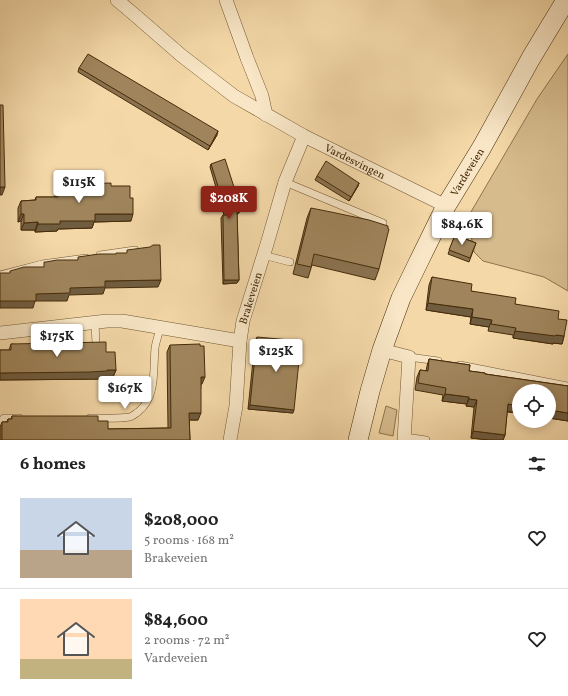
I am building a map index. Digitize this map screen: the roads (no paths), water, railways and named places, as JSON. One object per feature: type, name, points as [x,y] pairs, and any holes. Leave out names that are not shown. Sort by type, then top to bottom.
[{"type":"main road","name":"Vardeveien","points":[[358,440],[382,350],[401,298],[446,206],[482,147],[531,58],[566,0]]},
{"type":"street","name":"Vardesvingen","points":[[117,0],[188,61],[234,96],[304,136],[446,206]]},
{"type":"street","points":[[226,0],[246,58],[262,96],[266,115]]},
{"type":"street","name":"Brakeveien","points":[[230,440],[236,406],[240,341],[243,321],[285,182],[304,136]]},
{"type":"street","points":[[0,333],[122,321],[240,341]]},
{"type":"street","points":[[382,350],[409,357],[404,438]]},
{"type":"lane","points":[[285,182],[383,223]]},
{"type":"lane","points":[[0,275],[42,264],[140,250]]},
{"type":"lane","points":[[264,255],[290,262]]},
{"type":"lane","points":[[95,323],[96,344]]},
{"type":"lane","points":[[82,418],[130,416],[135,415],[142,409],[150,395],[154,377],[156,347],[160,327]]},
{"type":"lane","points":[[409,357],[446,362]]},
{"type":"lane","points":[[454,364],[568,386]]},
{"type":"lane","points":[[0,422],[4,418],[27,418]]},
{"type":"lane","points":[[404,438],[426,440]]}]
